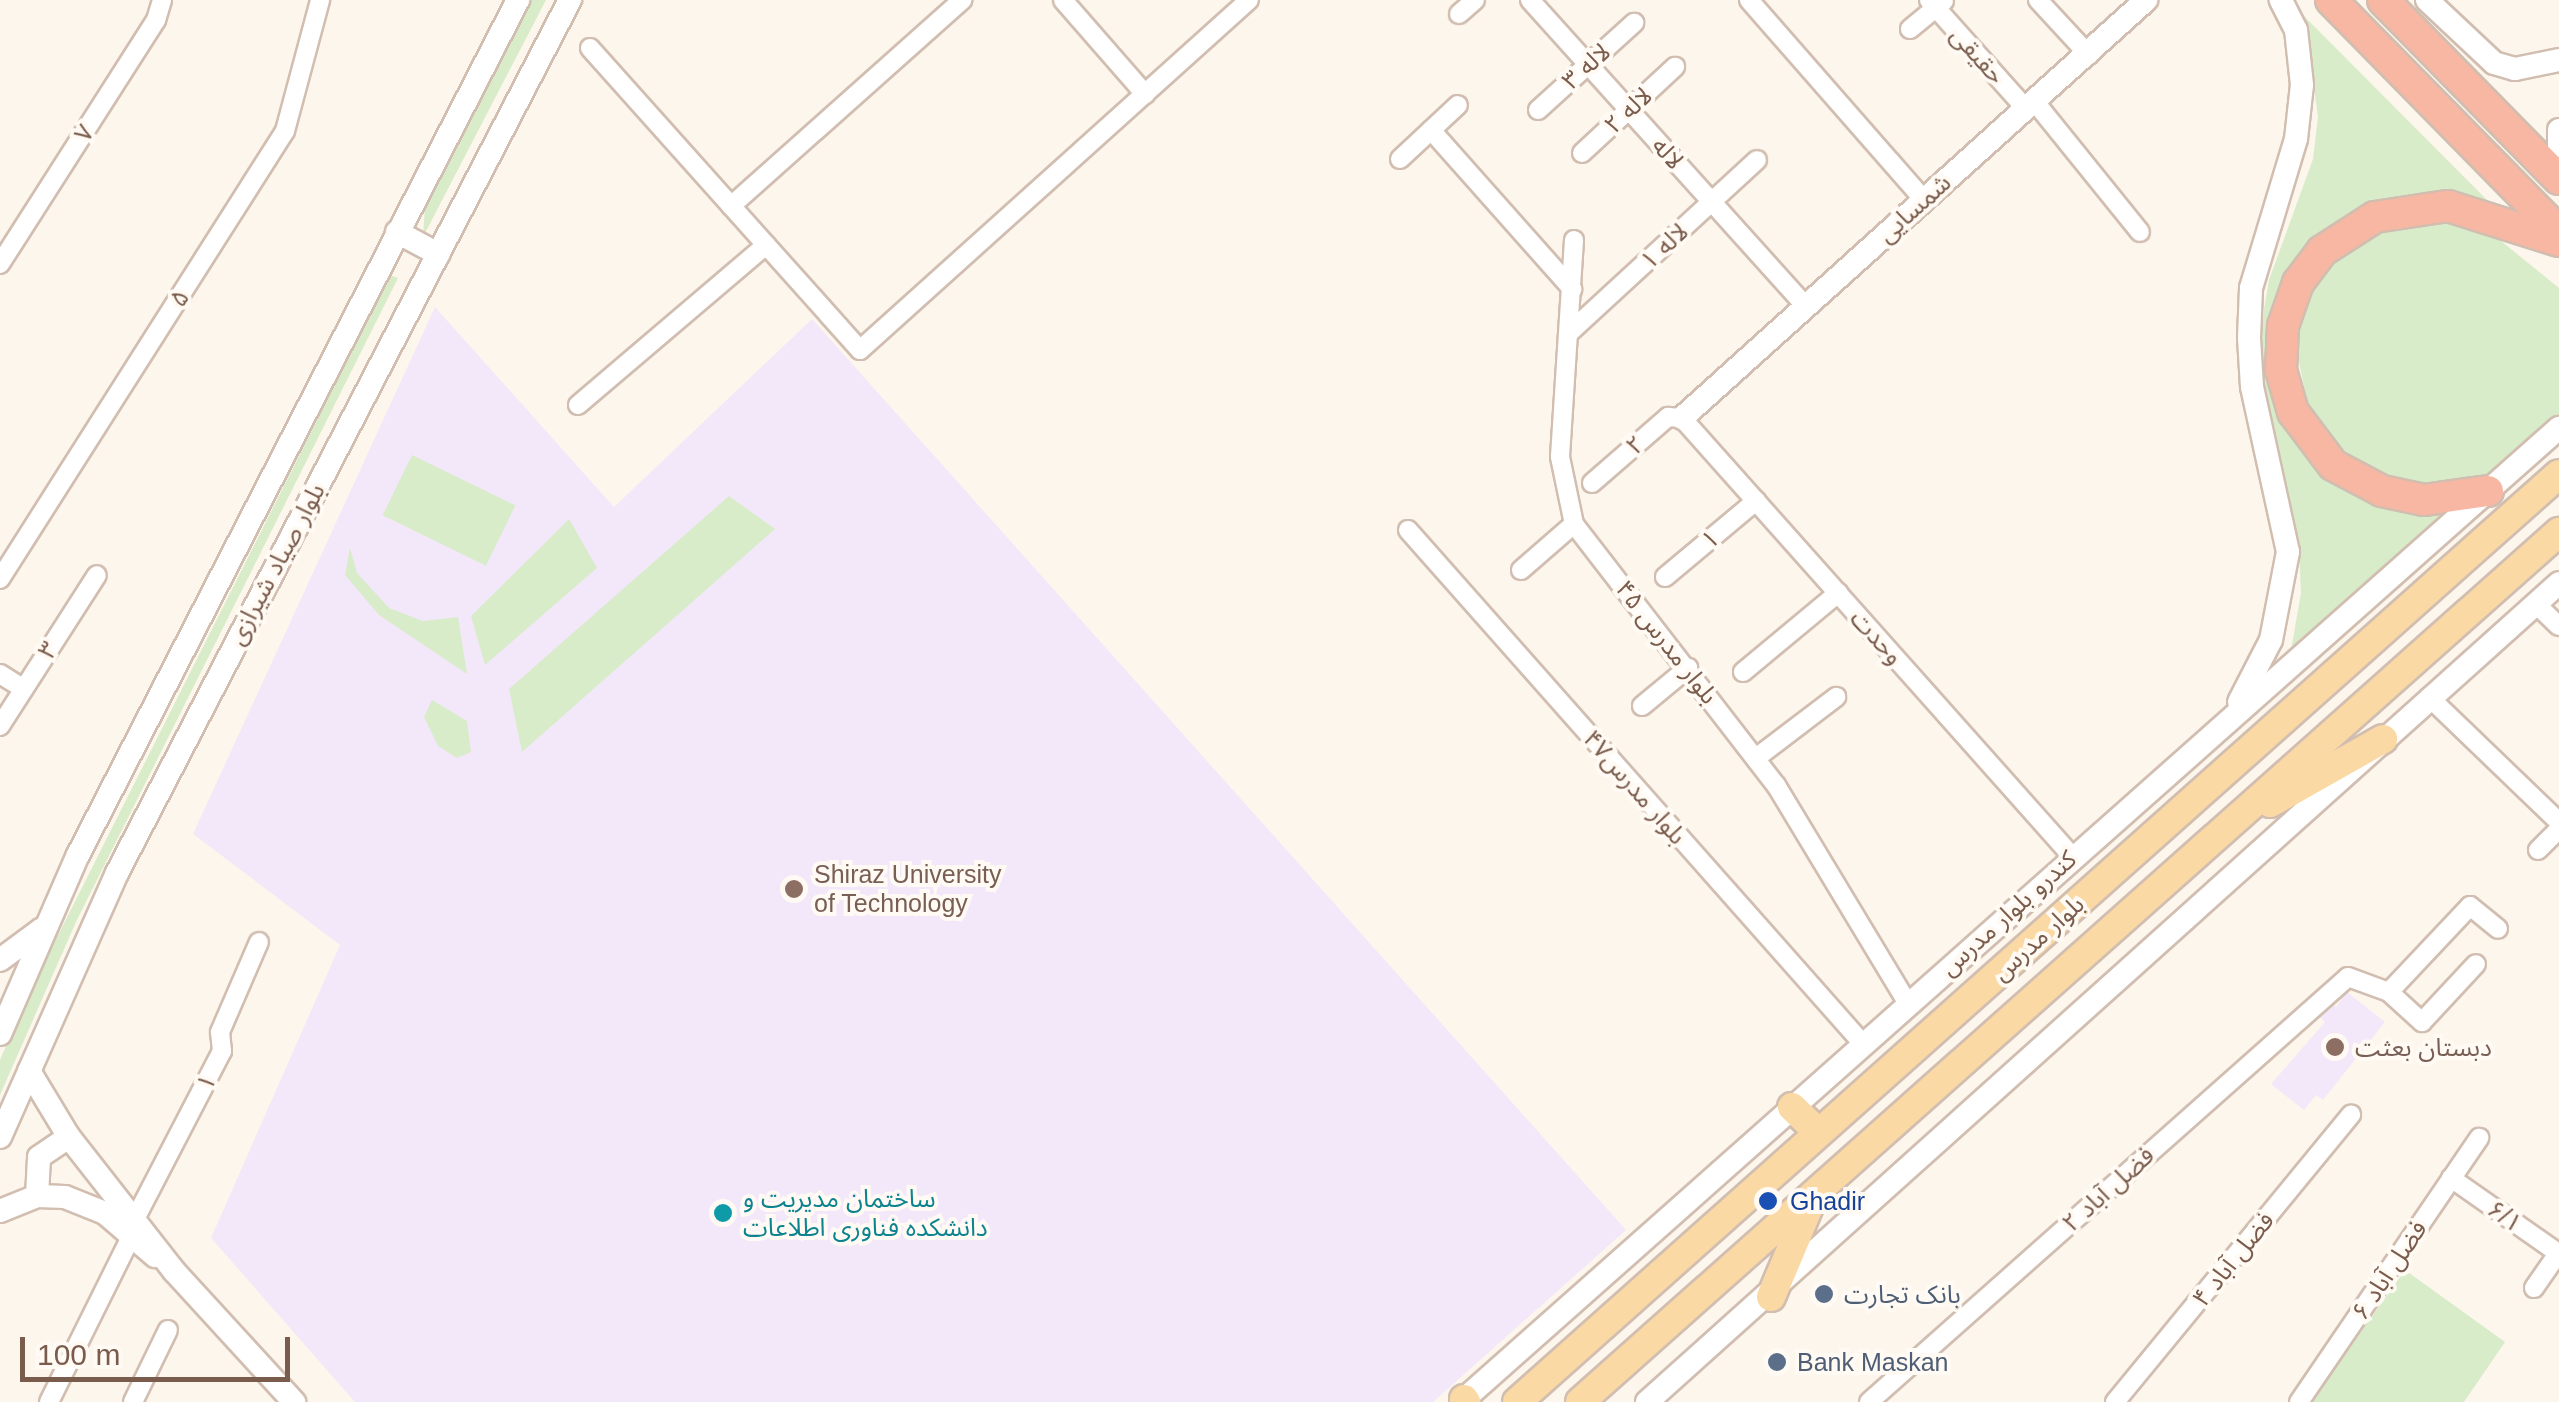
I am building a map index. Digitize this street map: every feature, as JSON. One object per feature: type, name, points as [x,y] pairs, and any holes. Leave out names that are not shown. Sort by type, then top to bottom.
[{"type":"highway","points":[[2331,0],[2559,232]]},
{"type":"highway","points":[[2383,0],[2559,177]]},
{"type":"highway","points":[[2488,491],[2452,498],[2404,496],[2333,465],[2303,433],[2285,390],[2280,348],[2286,316],[2298,283],[2322,251],[2375,216],[2448,206],[2559,241]]},
{"type":"main road","name":"بلوار صیاد شیرازی","points":[[0,1034],[45,927],[518,0]]},
{"type":"main road","name":"بلوار صیاد شیرازی","points":[[0,1137],[117,873],[570,0]]},
{"type":"main road","name":"شمسایی","points":[[1682,418],[1923,199],[2089,56],[2146,0]]},
{"type":"main road","points":[[2233,714],[2270,640],[2288,552],[2287,524],[2252,387],[2248,338],[2252,288],[2296,139],[2302,85],[2296,30],[2281,0]]},
{"type":"main road","points":[[2427,0],[2473,47],[2515,70],[2559,60]]},
{"type":"main road","points":[[2559,130],[2559,177]]},
{"type":"main road","points":[[398,232],[438,254]]},
{"type":"main road","name":"کندرو بلوار مدرس","points":[[1464,1401],[2071,856],[2559,428]]},
{"type":"main road","name":"بلوار مدرس","points":[[1517,1402],[2559,474]]},
{"type":"main road","name":"بلوار مدرس","points":[[1580,1402],[2559,532]]},
{"type":"main road","points":[[1648,1402],[1771,1298],[2559,582]]},
{"type":"main road","points":[[2221,831],[2383,739]]},
{"type":"main road","points":[[2133,854],[2160,885]]},
{"type":"main road","points":[[0,960],[45,927]]},
{"type":"main road","points":[[29,1071],[69,1137],[133,1227],[294,1402]]},
{"type":"main road","points":[[1792,1107],[1819,1134]]},
{"type":"main road","points":[[37,1196],[38,1157],[69,1137]]},
{"type":"main road","points":[[1771,1298],[1814,1193]]},
{"type":"main road","points":[[0,1211],[37,1196],[65,1197],[133,1227]]},
{"type":"street","name":"۷","points":[[0,264],[156,20],[162,0]]},
{"type":"street","name":"۵","points":[[0,579],[286,131],[320,0]]},
{"type":"street","points":[[731,206],[962,0]]},
{"type":"street","points":[[1064,0],[1145,94]]},
{"type":"street","points":[[590,48],[860,350],[1249,0]]},
{"type":"street","points":[[1459,14],[1474,0]]},
{"type":"street","name":"لاله","points":[[1530,0],[1806,306]]},
{"type":"street","points":[[1748,0],[1923,199]]},
{"type":"street","points":[[2038,0],[2089,56]]},
{"type":"street","points":[[1910,30],[1936,3]]},
{"type":"street","name":"حقیقی","points":[[1936,3],[2140,232]]},
{"type":"street","name":"لاله ۳","points":[[1538,110],[1634,23]]},
{"type":"street","name":"لاله ۲","points":[[1582,153],[1675,67]]},
{"type":"street","points":[[1400,159],[1458,105]]},
{"type":"street","points":[[1431,130],[1572,289]]},
{"type":"street","name":"لاله ۱","points":[[1570,332],[1758,160]]},
{"type":"street","name":"۴۵ بلوار مدرس","points":[[1574,240],[1560,458],[1574,524],[1756,758],[1908,1004]]},
{"type":"street","points":[[578,405],[766,244]]},
{"type":"street","name":"۲","points":[[1592,483],[1668,417],[1682,418]]},
{"type":"street","name":"وحدت","points":[[1682,418],[2071,856]]},
{"type":"street","name":"۱","points":[[1664,577],[1756,501]]},
{"type":"street","points":[[1521,570],[1574,524]]},
{"type":"street","name":"بلوار مدرس۴۷","points":[[1408,530],[1862,1044]]},
{"type":"street","name":"۳","points":[[0,726],[97,574]]},
{"type":"street","points":[[1743,672],[1838,593]]},
{"type":"street","points":[[2535,602],[2559,626]]},
{"type":"street","points":[[1642,706],[1688,668]]},
{"type":"street","points":[[0,674],[24,688]]},
{"type":"street","points":[[1756,758],[1836,697]]},
{"type":"street","points":[[2429,697],[2559,822]]},
{"type":"street","points":[[2538,850],[2559,829]]},
{"type":"street","points":[[2476,964],[2422,1022],[2388,992],[2470,906],[2498,929]]},
{"type":"street","name":"۱","points":[[49,1402],[222,1051],[220,1032],[258,942]]},
{"type":"street","name":"فضل آباد ۲","points":[[1869,1402],[2348,976],[2388,992]]},
{"type":"street","name":"فضل آباد ۴","points":[[2116,1402],[2351,1116]]},
{"type":"street","name":"فضل آباد ۶","points":[[2299,1402],[2479,1138]]},
{"type":"street","name":"۶/۱","points":[[2451,1178],[2558,1252]]},
{"type":"street","points":[[2534,1288],[2558,1252]]},
{"type":"street","points":[[133,1402],[168,1330]]},
{"type":"shaded area","name":"Shiraz University of Technology","points":[[435,307],[614,507],[812,319],[1626,1230],[1433,1402],[355,1402],[211,1238],[340,945],[193,834]]},
{"type":"shaded area","name":"دبستان بعثت","points":[[2347,992],[2385,1022],[2323,1100],[2316,1095],[2304,1110],[2271,1084],[2325,1022],[2320,1017],[2331,1004],[2336,1007]]},
{"type":"green space","points":[[529,0],[546,0],[423,237],[425,206]]},
{"type":"green space","points":[[2288,0],[2499,212],[2356,215],[2272,338],[2341,485],[2391,509],[2453,512],[2290,656],[2301,593],[2299,549],[2261,375],[2259,338],[2269,280],[2313,159],[2318,117],[2309,53]]},
{"type":"green space","points":[[2443,218],[2490,232],[2559,288],[2559,424],[2522,457],[2480,481],[2407,486],[2349,462],[2311,421],[2294,338],[2306,296],[2329,262],[2370,231]]},
{"type":"green space","points":[[390,275],[398,278],[76,922],[0,1095],[0,1060],[31,989]]},
{"type":"green space","points":[[412,455],[515,505],[486,566],[383,515]]},
{"type":"green space","points":[[729,496],[775,529],[522,752],[509,689]]},
{"type":"green space","points":[[569,519],[597,568],[485,665],[471,616]]},
{"type":"green space","points":[[350,548],[357,573],[389,608],[423,621],[458,617],[467,674],[379,615],[345,575]]},
{"type":"green space","points":[[432,700],[467,721],[471,752],[457,758],[438,746],[424,717]]},
{"type":"green space","points":[[2405,1270],[2505,1342],[2464,1402],[2311,1402]]},
{"type":"place","name":"Shiraz University of Technology","points":[[794,889]]},
{"type":"place","name":"دبستان بعثت","points":[[2335,1047]]},
{"type":"place","name":"Ghadir","points":[[1768,1201]]},
{"type":"place","name":"ساختمان مدیریت و دانشکده فناوری اطلاعات","points":[[723,1213]]},
{"type":"place","name":"بانک تجارت","points":[[1824,1294]]},
{"type":"place","name":"Bank Maskan","points":[[1777,1362]]}]
